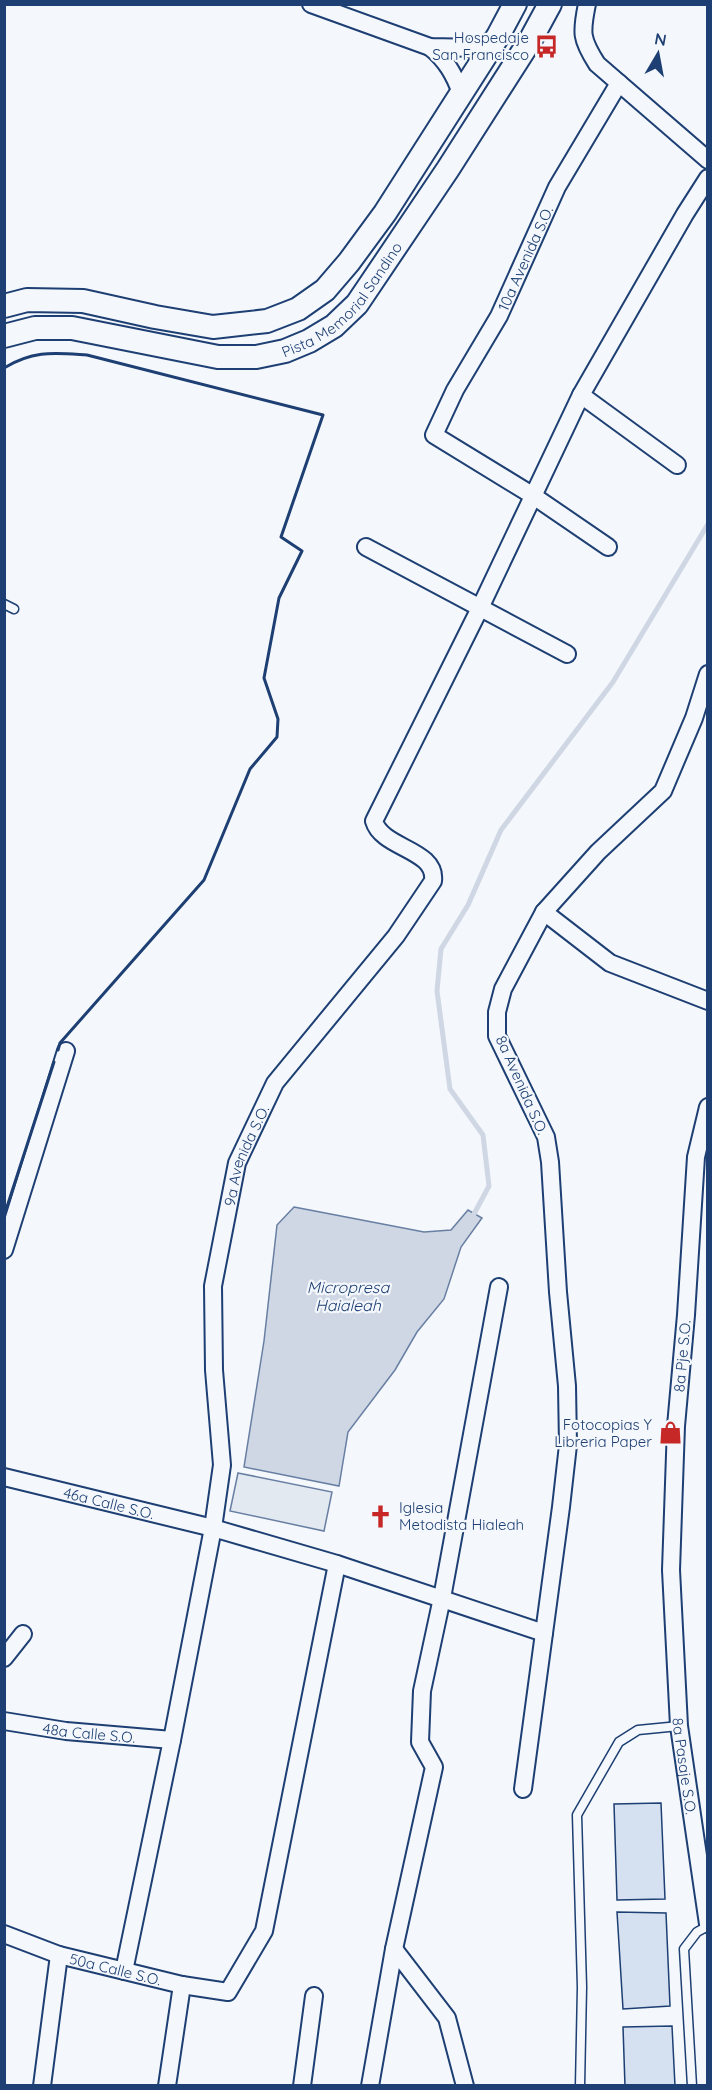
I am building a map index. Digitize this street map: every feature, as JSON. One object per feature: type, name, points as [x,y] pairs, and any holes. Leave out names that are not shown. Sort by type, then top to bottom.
[{"type":"main road","name":"Pista Memorial Sandino","points":[[4,306],[27,300],[83,301],[213,327],[267,321],[298,309],[325,290],[385,213],[498,36],[515,4]]},
{"type":"main road","name":"Pista Memorial Sandino","points":[[4,336],[35,328],[72,328],[218,357],[256,357],[285,351],[309,341],[334,326],[357,304],[448,169],[531,39],[550,4]]},
{"type":"street","points":[[312,4],[430,47],[479,48],[498,36]]},
{"type":"street","points":[[587,4],[582,31],[587,49],[597,64],[708,160]]},
{"type":"street","points":[[430,47],[453,71],[461,93]]},
{"type":"street","name":"10a Avenida S.O.","points":[[532,495],[434,435],[455,390],[499,316],[557,187],[619,83]]},
{"type":"street","points":[[480,608],[581,395],[708,178]]},
{"type":"street","points":[[581,395],[677,465]]},
{"type":"street","points":[[532,495],[608,547]]},
{"type":"street","points":[[366,547],[567,654]]},
{"type":"street","name":"9a Avenida S.O.","points":[[124,1971],[172,1740],[213,1528],[222,1465],[214,1370],[213,1286],[237,1163],[275,1083],[396,936],[433,881],[434,874],[430,865],[410,850],[382,836],[376,829],[374,821],[480,608]]},
{"type":"street","name":"8a Avenida S.O.","points":[[523,1789],[568,1445],[567,1386],[558,1292],[550,1162],[546,1137],[497,1036],[497,1012],[503,989],[544,912],[598,852],[663,791],[694,718],[708,674]]},
{"type":"street","points":[[544,912],[610,963],[708,1001]]},
{"type":"street","points":[[4,1250],[66,1051]]},
{"type":"street","name":"8a Pje S.O.","points":[[673,1605],[671,1570],[676,1426],[696,1156],[708,1107]]},
{"type":"street","points":[[370,2085],[394,1949],[434,1767],[420,1742],[422,1691],[442,1599],[499,1287]]},
{"type":"street","name":"46a Calle S.O.","points":[[4,1477],[213,1528],[337,1564],[544,1633]]},
{"type":"street","name":"50a Calle S.O.","points":[[4,1934],[59,1955],[182,1985],[228,1992],[264,1931],[337,1564]]},
{"type":"street","name":"8a Pasaje S.O.","points":[[673,1605],[679,1726],[708,1925]]},
{"type":"street","points":[[4,1658],[23,1634]]},
{"type":"street","name":"48a Calle S.O.","points":[[4,1721],[66,1731],[172,1740]]},
{"type":"street","points":[[394,1949],[447,2018],[465,2085]]},
{"type":"street","points":[[42,2085],[59,1955]]},
{"type":"street","points":[[167,2085],[182,1985]]},
{"type":"street","points":[[302,2085],[314,1996]]},
{"type":"lane","points":[[4,604],[14,609]]},
{"type":"lane","points":[[580,2085],[582,1987],[577,1815],[619,1742],[638,1730],[679,1726]]},
{"type":"lane","points":[[692,2085],[684,1949],[697,1932],[708,1925]]},
{"type":"shaded area","points":[[238,1473],[332,1492],[324,1531],[230,1511]]},
{"type":"water","name":"Micropresa Haialeah","points":[[294,1207],[424,1232],[451,1230],[468,1210],[482,1218],[461,1247],[444,1299],[417,1332],[395,1370],[348,1432],[339,1486],[244,1467],[264,1341],[277,1225]]},
{"type":"building","points":[[661,1803],[665,1899],[617,1900],[614,1804]]},
{"type":"building","points":[[617,1912],[666,1913],[670,2006],[623,2009]]},
{"type":"building","points":[[672,2026],[675,2086],[625,2086],[623,2027]]},
{"type":"waterway","points":[[474,1214],[489,1186],[483,1135],[450,1089],[437,991],[441,949],[468,905],[501,830],[613,682],[708,524]]},
{"type":"wall","points":[[4,368],[35,355],[54,353],[87,355],[323,415],[281,537],[302,551],[279,598],[264,678],[278,719],[277,737],[250,769],[204,880],[60,1043],[58,1050]]},
{"type":"wall","points":[[4,1216],[54,1062]]},
{"type":"place","name":"Hospedaje San Francisco","points":[[547,46]]},
{"type":"place","name":"Fotocopias Y Libreria Paper","points":[[670,1433]]},
{"type":"place","name":"Iglesia Metodista Hialeah","points":[[381,1516]]}]
